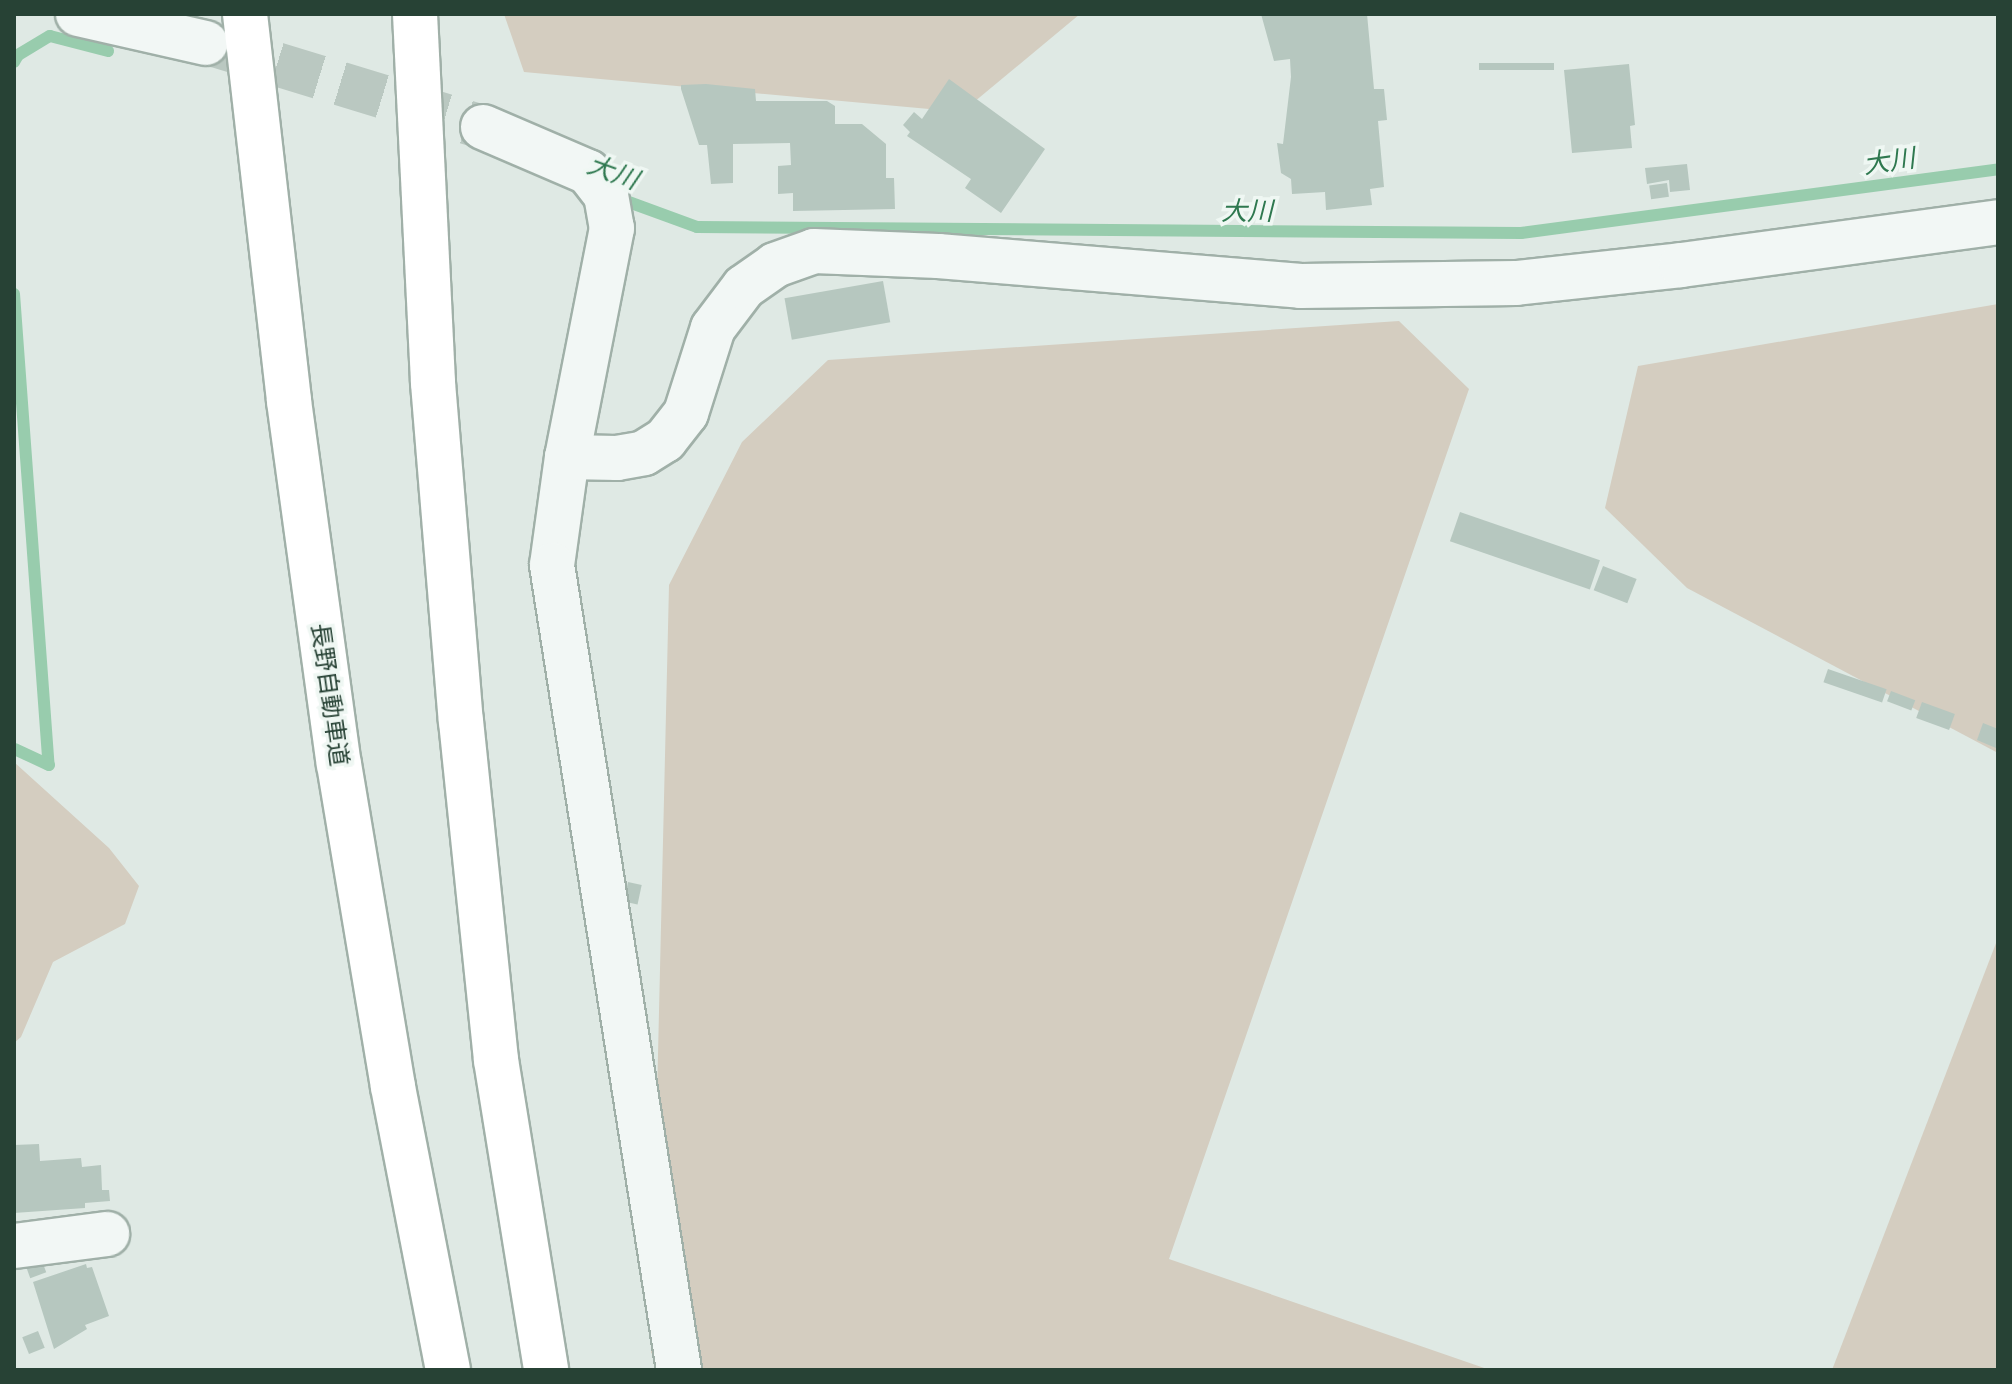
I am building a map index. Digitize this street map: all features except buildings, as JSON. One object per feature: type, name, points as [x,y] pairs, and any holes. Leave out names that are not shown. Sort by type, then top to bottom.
[{"type":"highway","name":"長野自動車道","points":[[245,14],[289,401],[339,764],[393,1087],[448,1370]]},
{"type":"highway","points":[[415,14],[433,383],[461,721],[496,1060],[546,1370]]},
{"type":"street","points":[[78,14],[206,43]]},
{"type":"street","points":[[483,127],[588,172],[606,195],[612,228],[567,457],[552,565],[679,1370]]},
{"type":"street","points":[[567,457],[617,458],[644,453],[665,440],[686,413],[713,328],[744,287],[775,265],[814,251],[938,256],[1301,286],[1516,283],[1681,265],[1998,222]]},
{"type":"street","points":[[14,1246],[107,1234]]},
{"type":"shaded area","points":[[504,14],[1080,14],[962,112],[524,72]]},
{"type":"shaded area","points":[[1998,304],[1998,753],[1687,588],[1605,508],[1638,366]]},
{"type":"shaded area","points":[[1399,321],[1469,389],[1169,1259],[1490,1370],[677,1370],[651,1353],[669,585],[742,442],[828,360]]},
{"type":"shaded area","points":[[14,762],[109,848],[139,886],[125,924],[53,962],[21,1037],[14,1043]]},
{"type":"shaded area","points":[[1998,938],[1998,1370],[1832,1370]]},
{"type":"waterway","name":"大川","points":[[14,62],[18,55],[50,36],[108,51]]},
{"type":"waterway","name":"大川","points":[[615,197],[697,227],[1521,233],[1998,169]]},
{"type":"waterway","name":"大川","points":[[14,294],[49,765],[14,749]]},
{"type":"tunnel","points":[[214,45],[483,127]]}]
